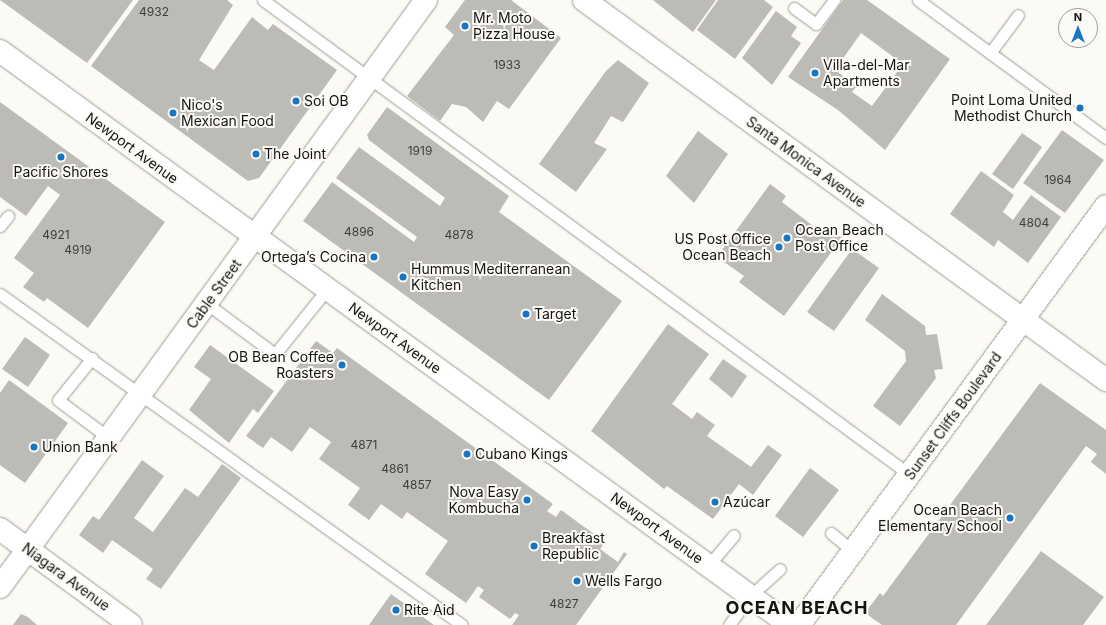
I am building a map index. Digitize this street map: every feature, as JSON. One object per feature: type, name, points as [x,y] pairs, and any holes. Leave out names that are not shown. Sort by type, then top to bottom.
[{"type":"street","name":"Cable Street","points":[[0,587],[206,303],[372,78],[426,0]]},
{"type":"street","name":"Santa Monica Avenue","points":[[584,0],[1106,380]]},
{"type":"street","name":"Newport Avenue","points":[[0,51],[790,625]]},
{"type":"street","name":"Sunset Cliffs Boulevard","points":[[799,625],[854,552],[1106,206]]},
{"type":"street","name":"Niagara Avenue","points":[[0,529],[131,625]]},
{"type":"lane","points":[[263,0],[372,78],[910,475]]},
{"type":"lane","points":[[794,8],[816,24],[834,0]]},
{"type":"lane","points":[[918,0],[1106,138]]},
{"type":"lane","points":[[990,53],[1018,15]]},
{"type":"lane","points":[[0,226],[8,216]]},
{"type":"lane","points":[[206,303],[275,354],[327,289]]},
{"type":"lane","points":[[0,294],[142,393],[462,625]]},
{"type":"lane","points":[[92,358],[58,400],[109,438]]},
{"type":"lane","points":[[830,533],[854,552]]},
{"type":"lane","points":[[708,566],[734,535]]},
{"type":"lane","points":[[729,625],[750,596],[780,569]]},
{"type":"building","points":[[0,0],[133,0],[87,63]]},
{"type":"building","points":[[139,0],[227,0],[233,5],[199,60],[214,70],[252,17],[268,30],[273,24],[337,70],[259,178],[248,181],[91,66]]},
{"type":"building","points":[[465,0],[511,0],[561,38],[509,109],[497,101],[483,122],[466,107],[452,104],[440,121],[407,96],[454,35],[445,27]]},
{"type":"building","points":[[653,0],[716,0],[693,32]]},
{"type":"building","points":[[718,0],[764,0],[773,7],[735,59],[697,30]]},
{"type":"building","name":"Villa-del-Mar Apartments","points":[[843,0],[867,0],[950,59],[885,150],[838,110],[788,77]],"holes":[[[861,33],[903,64],[872,106],[852,92],[857,86],[835,70]]]},
{"type":"building","points":[[776,11],[797,27],[791,36],[801,43],[772,85],[742,58]]},
{"type":"building","points":[[618,60],[649,83],[623,122],[611,116],[594,143],[607,149],[576,192],[539,164],[606,71]]},
{"type":"building","points":[[0,102],[165,222],[88,328],[47,298],[44,302],[23,287],[34,273],[14,258],[60,195],[48,186],[26,216],[0,197]]},
{"type":"building","points":[[387,107],[509,196],[499,212],[622,301],[549,400],[303,221],[332,182],[414,242],[417,237],[336,178],[359,147],[440,206],[445,198],[369,140],[367,135]]},
{"type":"building","points":[[1062,130],[1104,160],[1065,213],[1023,183]]},
{"type":"building","points":[[698,131],[728,154],[694,203],[666,176]]},
{"type":"building","points":[[1022,133],[1042,147],[1013,189],[992,174]]},
{"type":"building","points":[[981,171],[1014,195],[1003,212],[1013,220],[1031,195],[1061,217],[1028,263],[998,240],[994,247],[950,214]]},
{"type":"building","name":"US Post Office Ocean Beach","points":[[770,184],[786,196],[782,202],[821,232],[826,226],[842,238],[784,316],[739,282],[744,276],[717,257]]},
{"type":"building","points":[[852,249],[879,268],[834,331],[807,312]]},
{"type":"building","points":[[882,294],[925,326],[926,335],[937,334],[943,369],[934,370],[936,378],[900,426],[873,406],[906,361],[905,351],[865,320]]},
{"type":"building","points":[[668,324],[709,354],[672,404],[692,419],[697,412],[715,425],[707,436],[751,467],[768,445],[782,455],[753,495],[739,484],[713,519],[667,486],[664,489],[591,431]]},
{"type":"building","points":[[25,337],[50,355],[28,387],[2,369]]},
{"type":"building","points":[[316,341],[333,353],[337,348],[553,504],[547,511],[556,517],[561,510],[605,542],[600,549],[618,562],[624,552],[627,554],[576,625],[512,625],[519,615],[515,613],[510,619],[479,597],[484,590],[478,586],[466,603],[425,574],[448,541],[407,512],[402,519],[381,504],[369,520],[348,505],[360,488],[319,459],[331,442],[310,427],[292,452],[271,437],[263,448],[246,436]]},
{"type":"building","points":[[210,345],[274,391],[258,413],[253,409],[229,443],[189,410],[211,379],[194,367]]},
{"type":"building","points":[[723,359],[747,376],[732,398],[709,379]]},
{"type":"building","points":[[9,380],[68,423],[25,483],[0,465],[0,393]]},
{"type":"building","points":[[1040,383],[1106,430],[1106,474],[1091,462],[1097,454],[1086,446],[956,625],[882,625],[865,613],[880,593],[883,596]]},
{"type":"building","points":[[142,460],[164,476],[134,518],[153,532],[185,488],[198,497],[222,464],[241,478],[161,589],[146,579],[153,569],[112,540],[103,553],[79,535],[93,516],[99,520]]},
{"type":"building","points":[[810,468],[839,490],[803,537],[775,516]]},
{"type":"building","points":[[1041,551],[1104,597],[1083,625],[986,625]]},
{"type":"building","name":"Rite Aid","points":[[391,594],[434,625],[369,625]]},
{"type":"building","points":[[21,614],[28,617],[37,625],[13,625]]},
{"type":"place","name":"Mr. Moto Pizza House","points":[[465,26]]},
{"type":"place","name":"Villa-del-Mar Apartments","points":[[815,73]]},
{"type":"place","name":"Soi OB","points":[[296,101]]},
{"type":"place","name":"Point Loma United Methodist Church","points":[[1080,108]]},
{"type":"place","name":"Nico's Mexican Food","points":[[173,113]]},
{"type":"place","name":"The Joint","points":[[256,154]]},
{"type":"place","name":"Pacific Shores","points":[[61,157]]},
{"type":"place","name":"Ocean Beach Post Office","points":[[787,238]]},
{"type":"place","name":"US Post Office Ocean Beach","points":[[779,247]]},
{"type":"place","name":"Ortega’s Cocina","points":[[374,257]]},
{"type":"place","name":"Hummus Mediterranean Kitchen","points":[[403,277]]},
{"type":"place","name":"Target","points":[[526,314]]},
{"type":"place","name":"OB Bean Coffee Roasters","points":[[342,365]]},
{"type":"place","name":"Union Bank","points":[[34,447]]},
{"type":"place","name":"Cubano Kings","points":[[467,454]]},
{"type":"place","name":"Nova Easy Kombucha","points":[[527,500]]},
{"type":"place","name":"Azúcar","points":[[715,502]]},
{"type":"place","name":"Ocean Beach Elementary School","points":[[1010,518]]},
{"type":"place","name":"Breakfast Republic","points":[[534,546]]},
{"type":"place","name":"Wells Fargo","points":[[577,581]]},
{"type":"place","name":"Rite Aid","points":[[396,610]]},
{"type":"district","name":"OCEAN BEACH","points":[[797,608]]}]
